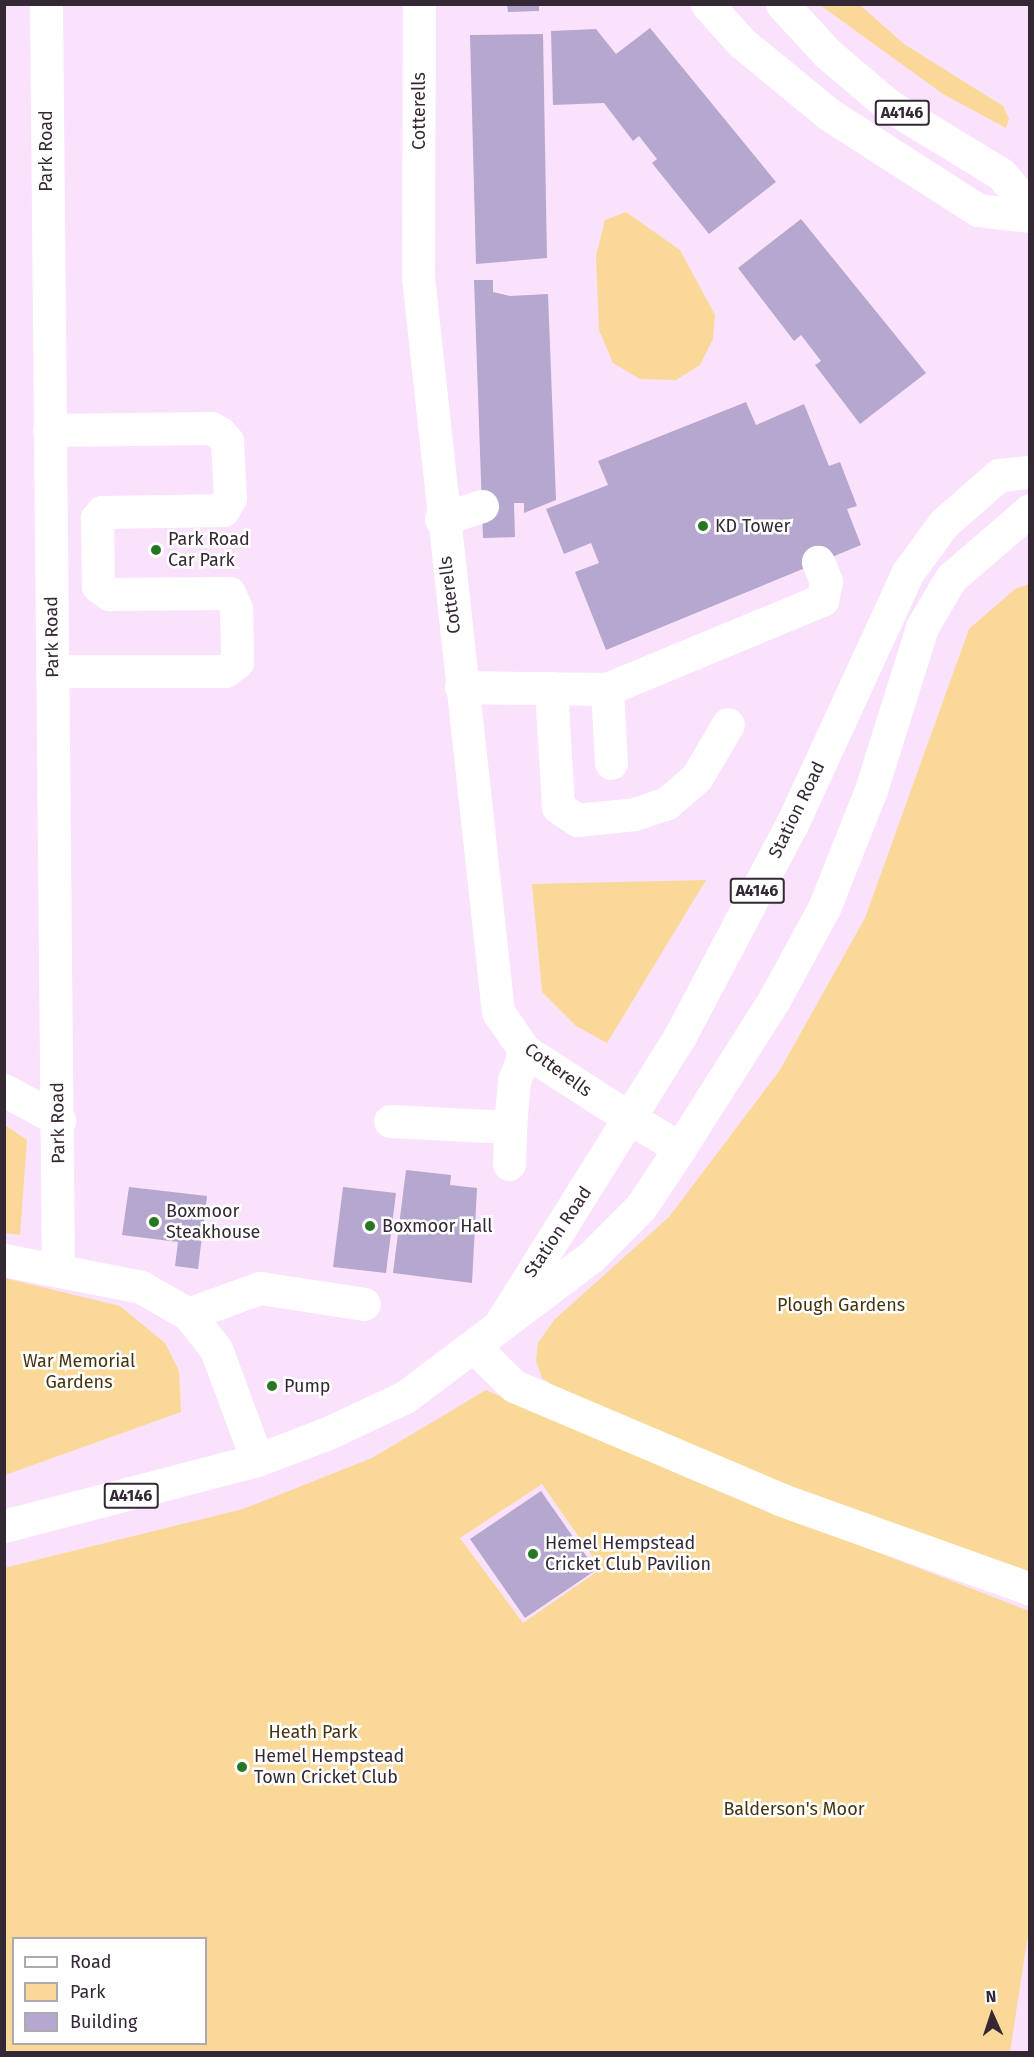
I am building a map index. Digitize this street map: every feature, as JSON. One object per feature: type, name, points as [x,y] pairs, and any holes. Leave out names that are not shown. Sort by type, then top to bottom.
[{"type":"main road","name":"Park Road","points":[[46,4],[61,429],[53,671],[58,1270]]},
{"type":"main road","name":"Cotterells","points":[[419,4],[418,277],[441,519],[498,1012],[525,1051],[680,1148]]},
{"type":"main road","name":"A4146","points":[[707,4],[741,42],[830,116],[978,210],[1029,216]]},
{"type":"main road","name":"A4146","points":[[782,4],[827,53],[888,105],[1001,174],[1029,208]]},
{"type":"main road","points":[[53,671],[225,671],[237,662],[236,608],[228,593],[109,594],[98,586],[97,519],[102,512],[223,510],[230,498],[227,441],[211,428],[61,429]]},
{"type":"main road","name":"Station Road","points":[[484,1342],[631,1119],[792,824],[908,572],[944,523],[999,475],[1029,472]]},
{"type":"main road","points":[[441,519],[482,506]]},
{"type":"main road","name":"Station Road","points":[[4,1526],[257,1460],[405,1397],[484,1342],[591,1257],[640,1208],[774,1000],[824,908],[871,790],[922,627],[951,578],[1029,510]]},
{"type":"main road","points":[[461,687],[607,690],[822,600],[826,581],[818,562]]},
{"type":"main road","points":[[551,688],[558,807],[577,820],[635,814],[667,803],[697,777],[728,724]]},
{"type":"main road","points":[[607,690],[611,763]]},
{"type":"main road","points":[[509,1164],[514,1081],[525,1051]]},
{"type":"main road","points":[[4,1090],[58,1120]]},
{"type":"main road","points":[[390,1121],[510,1127]]},
{"type":"main road","points":[[4,1260],[141,1287],[188,1314],[216,1349],[257,1460]]},
{"type":"main road","points":[[188,1314],[260,1288],[364,1304]]},
{"type":"main road","points":[[484,1342],[514,1386],[782,1500],[1029,1589]]},
{"type":"green space","points":[[820,5],[860,5],[904,44],[1003,106],[1009,119],[1006,128],[943,94]]},
{"type":"green space","points":[[626,212],[680,250],[715,315],[713,339],[700,365],[676,380],[640,379],[613,363],[599,330],[596,256],[605,220]]},
{"type":"green space","name":"Plough Gardens","points":[[1029,584],[1029,1582],[863,1520],[562,1391],[542,1378],[536,1361],[538,1343],[554,1320],[669,1217],[780,1070],[865,918],[969,629],[1015,589]]},
{"type":"green space","points":[[706,880],[607,1043],[576,1026],[542,992],[532,884]]},
{"type":"green space","points":[[5,1125],[27,1140],[20,1235],[5,1233]]},
{"type":"green space","name":"War Memorial Gardens","points":[[4,1278],[120,1306],[165,1343],[179,1371],[181,1412],[5,1475]]},
{"type":"green space","points":[[486,1390],[697,1482],[1029,1611],[1029,1928],[1010,2052],[5,2052],[4,1568],[243,1509],[372,1458]],"holes":[[[542,1484],[601,1569],[523,1623],[460,1538]]]},
{"type":"building","points":[[507,4],[539,4],[539,11],[508,12]]},
{"type":"building","points":[[650,28],[776,182],[709,234],[652,163],[657,159],[639,136],[633,141],[604,103],[553,105],[551,31],[596,29],[616,54]]},
{"type":"building","points":[[543,34],[547,258],[476,264],[470,35]]},
{"type":"building","points":[[801,219],[926,373],[860,424],[815,365],[821,361],[801,335],[794,341],[738,268]]},
{"type":"building","points":[[474,280],[493,280],[493,292],[510,296],[548,294],[556,500],[524,513],[524,503],[514,503],[515,537],[483,538]]},
{"type":"building","name":"KD Tower","points":[[746,402],[756,425],[804,404],[829,466],[840,462],[857,506],[847,509],[861,545],[606,650],[575,572],[599,563],[591,543],[564,554],[546,509],[608,485],[598,461]]},
{"type":"building","points":[[406,1170],[451,1175],[450,1185],[477,1188],[472,1283],[393,1273]]},
{"type":"building","points":[[129,1187],[207,1196],[198,1269],[175,1266],[178,1242],[122,1235]]},
{"type":"building","points":[[343,1187],[396,1193],[386,1273],[333,1267]]},
{"type":"building","name":"Hemel Hempstead Cricket Club Pavilion","points":[[541,1491],[596,1570],[525,1618],[470,1539]]},
{"type":"place","name":"KD Tower","points":[[703,526]]},
{"type":"place","name":"Park Road Car Park","points":[[156,550]]},
{"type":"place","name":"Boxmoor Steakhouse","points":[[154,1222]]},
{"type":"place","name":"Boxmoor Hall","points":[[370,1226]]},
{"type":"place","name":"Pump","points":[[272,1386]]},
{"type":"place","name":"Hemel Hempstead Cricket Club Pavilion","points":[[533,1554]]},
{"type":"place","name":"Hemel Hempstead Town Cricket Club","points":[[242,1767]]},
{"type":"park label","name":"Heath Park","points":[[313,1732]]},
{"type":"park label","name":"Balderson's Moor","points":[[794,1809]]}]
